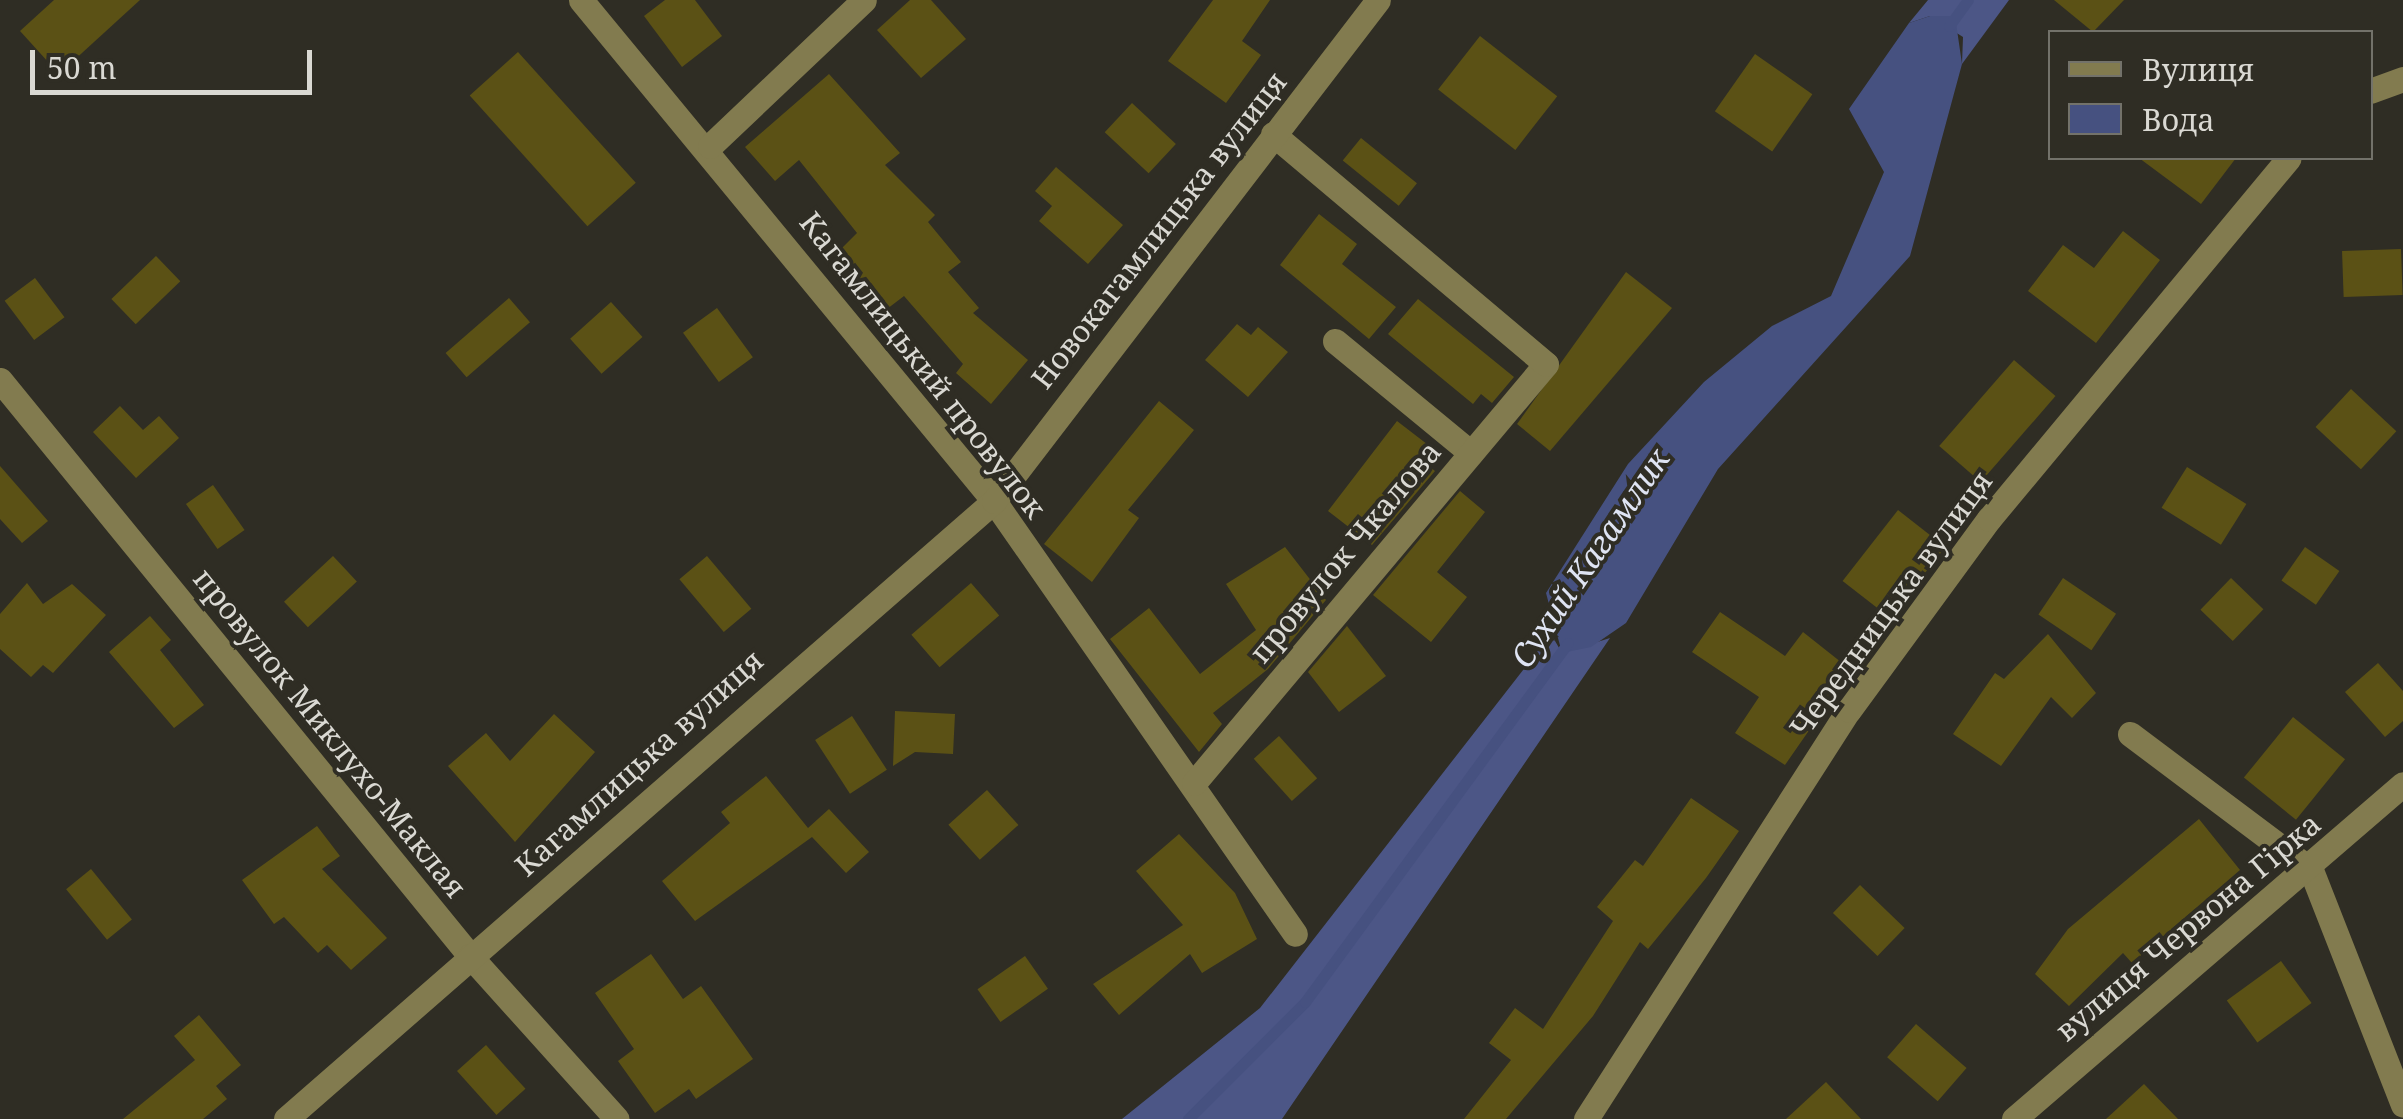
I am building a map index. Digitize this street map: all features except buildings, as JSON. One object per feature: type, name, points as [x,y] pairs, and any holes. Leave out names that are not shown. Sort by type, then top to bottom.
[{"type":"street","name":"Кагамлицький провулок","points":[[581,0],[710,146],[994,500],[1088,648],[1194,783],[1295,934]]},
{"type":"street","points":[[710,146],[864,0]]},
{"type":"street","name":"Новокагамлицька вулиця","points":[[994,500],[1378,0]]},
{"type":"street","points":[[2373,90],[2403,79]]},
{"type":"street","name":"провулок Чкалова","points":[[1194,783],[1546,364],[1274,134]]},
{"type":"street","name":"Чередницька вулиця","points":[[1586,1119],[1849,710],[1965,551],[2287,160]]},
{"type":"street","points":[[1335,340],[1470,453]]},
{"type":"street","name":"провулок Миклухо-Маклая","points":[[0,380],[470,956],[617,1119]]},
{"type":"street","name":"Кагамлицька вулиця","points":[[286,1119],[994,500]]},
{"type":"street","points":[[2130,734],[2311,870],[2403,1106]]},
{"type":"street","name":"вулиця Червона Гірка","points":[[2014,1119],[2311,870],[2403,784]]},
{"type":"shaded area","points":[[1928,0],[2009,0],[1962,64],[1963,37],[1930,16],[1909,23]]},
{"type":"shaded area","points":[[1551,634],[1562,653],[1610,638],[1282,1119],[1122,1119],[1260,1008]]},
{"type":"water","points":[[1930,16],[1955,16],[1962,64],[1910,256],[1718,469],[1626,623],[1591,647],[1562,653],[1546,593],[1628,464],[1704,382],[1772,326],[1831,296],[1884,172],[1849,109],[1909,23]]},
{"type":"waterway","name":"Сухий Кагамлик","points":[[1949,26],[1968,0]]},
{"type":"waterway","name":"Сухий Кагамлик","points":[[1188,1119],[1305,1002],[1568,643]]}]
